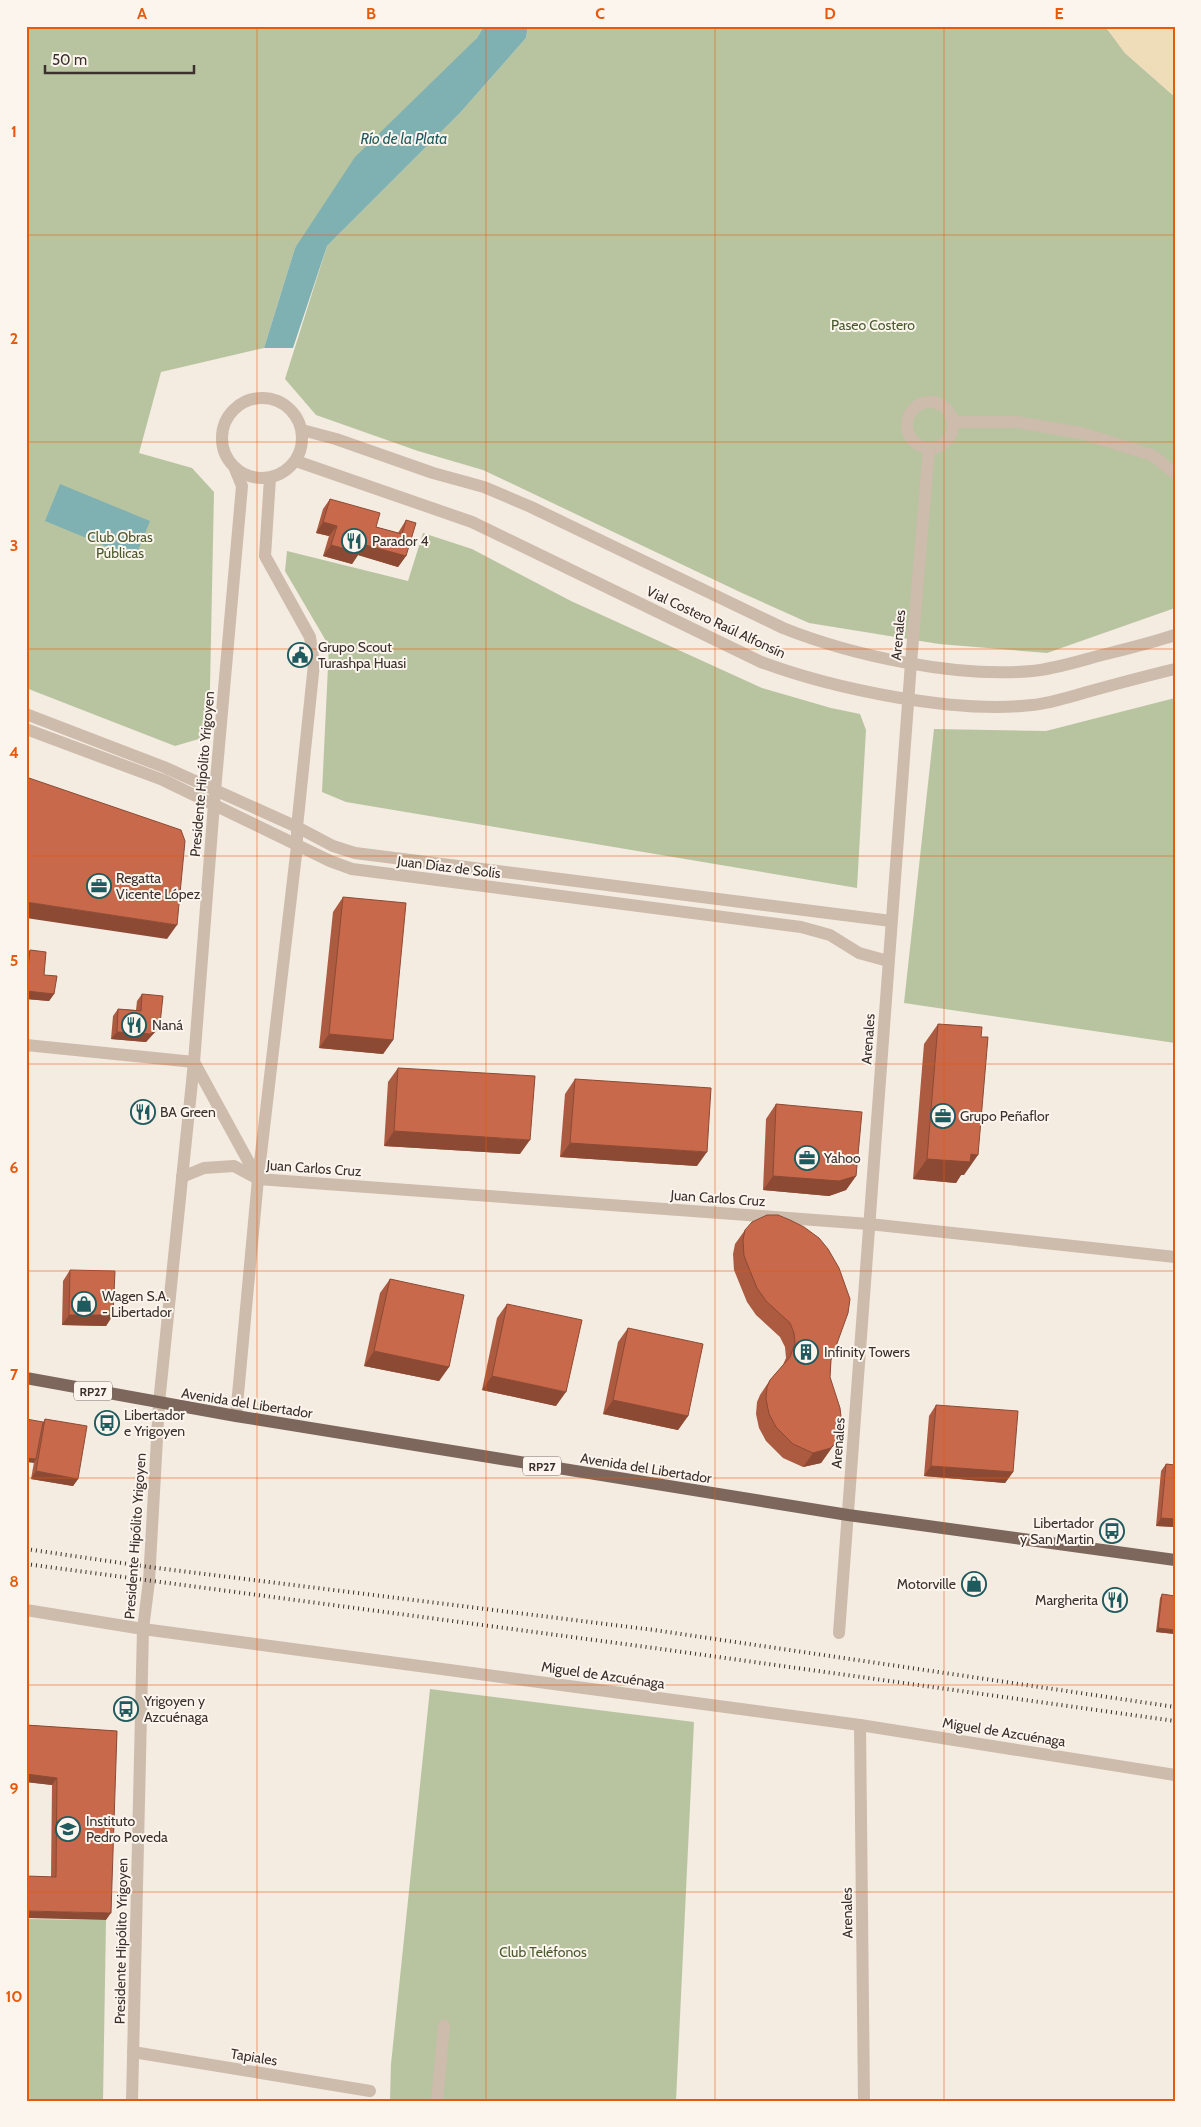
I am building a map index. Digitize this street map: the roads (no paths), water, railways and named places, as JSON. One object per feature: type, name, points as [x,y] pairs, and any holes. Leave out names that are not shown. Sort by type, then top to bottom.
[{"type":"main road","name":"Avenida del Libertador","points":[[26,1378],[236,1416],[848,1515],[1175,1560]]},
{"type":"street","points":[[262,397],[288,406],[302,430],[302,440],[296,461],[285,472],[270,478],[258,479],[246,476],[235,469],[226,458],[222,445],[222,431],[227,418],[236,407],[248,400],[262,397]]},
{"type":"street","points":[[929,401],[938,402],[946,407],[951,413],[954,422],[953,432],[948,441],[939,446],[929,448],[920,446],[914,441],[907,425],[913,408],[929,401]]},
{"type":"street","points":[[954,422],[1016,422],[1081,432],[1152,455],[1175,473]]},
{"type":"street","name":"Vial Costero Raúl Alfonsín","points":[[302,430],[336,439],[433,473],[484,487],[805,637],[855,651],[911,663],[994,672],[1034,671],[1052,668],[1175,635]]},
{"type":"street","name":"Arenales","points":[[839,1633],[891,921],[929,448]]},
{"type":"street","name":"Vial Costero Raúl Alfonsín","points":[[296,461],[472,522],[761,662],[808,677],[908,698],[987,706],[1047,703],[1175,669]]},
{"type":"street","name":"Presidente Hipólito Yrigoyen","points":[[132,2101],[143,1629],[149,1582],[159,1403],[194,1062],[242,486],[235,469]]},
{"type":"street","points":[[236,1416],[258,1179],[297,846],[297,827],[314,664],[310,637],[265,556],[270,478]]},
{"type":"street","name":"Juan Díaz de Solís","points":[[26,714],[164,767],[297,827],[333,846],[355,852],[891,921]]},
{"type":"street","name":"Juan Díaz de Solís","points":[[26,729],[163,780],[297,846],[352,869],[802,927],[830,935],[859,953],[888,961]]},
{"type":"street","points":[[26,1045],[194,1062]]},
{"type":"street","name":"Juan Carlos Cruz","points":[[194,1062],[258,1179]]},
{"type":"street","name":"Juan Carlos Cruz","points":[[182,1178],[204,1168],[234,1166],[258,1179],[869,1224],[1175,1257]]},
{"type":"street","name":"Miguel de Azcuénaga","points":[[26,1610],[143,1629],[860,1725],[1175,1775]]},
{"type":"street","name":"Arenales","points":[[860,1725],[864,2101]]},
{"type":"street","points":[[437,2101],[444,2026]]},
{"type":"street","name":"Tapiales","points":[[133,2052],[370,2091]]},
{"type":"water","name":"Río de la Plata","points":[[484,26],[528,26],[526,38],[460,113],[327,246],[293,348],[264,348],[295,248],[355,157],[477,38]]},
{"type":"water","points":[[60,484],[150,521],[135,558],[45,521]]},
{"type":"railway","points":[[26,1549],[149,1567],[654,1630],[1175,1707]]},
{"type":"railway","points":[[26,1564],[654,1648],[1175,1721]]},
{"type":"place","name":"Parador 4","points":[[354,541]]},
{"type":"place","name":"Grupo Scout Turashpa Huasi","points":[[300,655]]},
{"type":"place","name":"Regatta Vicente López","points":[[99,886]]},
{"type":"place","name":"Naná","points":[[134,1025]]},
{"type":"place","name":"BA Green","points":[[143,1112]]},
{"type":"place","name":"Grupo Peñaflor","points":[[943,1116]]},
{"type":"place","name":"Yahoo","points":[[807,1158]]},
{"type":"place","name":"Wagen S.A. - Libertador","points":[[84,1304]]},
{"type":"place","name":"Infinity Towers","points":[[806,1352]]},
{"type":"place","name":"Libertador e Yrigoyen","points":[[107,1423]]},
{"type":"place","name":"Libertador y San Martin","points":[[1112,1531]]},
{"type":"place","name":"Motorville","points":[[974,1584]]},
{"type":"place","name":"Margherita","points":[[1115,1600]]},
{"type":"place","name":"Yrigoyen y Azcuénaga","points":[[126,1709]]},
{"type":"place","name":"Instituto Pedro Poveda","points":[[68,1829]]},
{"type":"park label","name":"Paseo Costero","points":[[873,325]]},
{"type":"park label","name":"Club Obras Públicas","points":[[120,546]]},
{"type":"park label","name":"Club Teléfonos","points":[[543,1952]]}]
